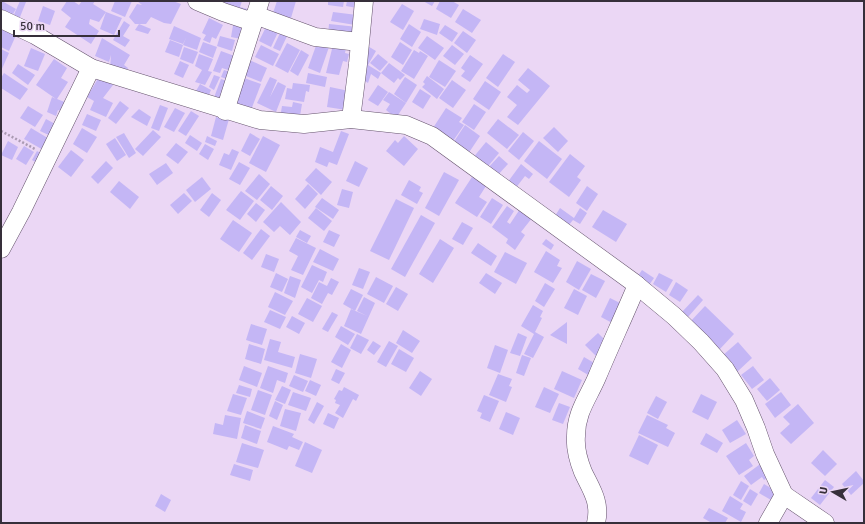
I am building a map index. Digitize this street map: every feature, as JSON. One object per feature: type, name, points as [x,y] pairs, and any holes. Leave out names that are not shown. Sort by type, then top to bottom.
[{"type":"street","points":[[197,1],[223,12],[256,13],[315,37],[359,42]]},
{"type":"street","points":[[351,120],[364,1]]},
{"type":"street","points":[[225,111],[256,13]]},
{"type":"street","points":[[1,20],[35,35],[91,68],[225,111],[260,120],[304,124],[351,120],[406,125],[432,136],[637,285],[685,326],[725,369],[744,400],[756,428],[764,454],[784,495],[825,523]]},
{"type":"street","points":[[1,249],[21,212],[91,68]]},
{"type":"street","points":[[596,523],[598,512],[595,498],[583,472],[575,437],[577,420],[580,409],[594,384],[637,285]]},
{"type":"street","points":[[768,523],[784,495]]},
{"type":"path","points":[[1,131],[48,155]]},
{"type":"building","points":[[2,1],[16,9],[10,19],[1,13]]},
{"type":"building","points":[[20,1],[26,2],[18,22],[12,19]]},
{"type":"building","points":[[67,1],[73,1],[79,5],[82,1],[95,1],[93,4],[106,12],[99,22],[90,19],[89,24],[99,31],[91,44],[65,27],[71,18],[61,10]]},
{"type":"building","points":[[115,1],[132,1],[125,17],[111,11]]},
{"type":"building","points":[[137,1],[173,1],[181,4],[171,24],[164,23],[151,17],[146,24],[135,24],[129,17],[137,4],[142,5]]},
{"type":"building","points":[[225,1],[242,1],[240,7],[251,10],[230,12],[233,6],[224,3]]},
{"type":"building","points":[[277,1],[296,1],[291,18],[273,13]]},
{"type":"building","points":[[328,1],[344,1],[343,7],[328,5]]},
{"type":"building","points":[[347,1],[359,1],[357,8],[346,6]]},
{"type":"building","points":[[423,1],[435,1],[432,6]]},
{"type":"building","points":[[440,1],[452,1],[459,5],[451,18],[436,9]]},
{"type":"building","points":[[402,4],[414,11],[403,30],[390,22]]},
{"type":"building","points":[[43,6],[55,11],[50,25],[38,21]]},
{"type":"building","points":[[463,9],[481,20],[472,33],[455,22]]},
{"type":"building","points":[[106,12],[122,18],[114,35],[100,29]]},
{"type":"building","points":[[333,12],[357,15],[355,25],[331,21]]},
{"type":"building","points":[[209,18],[223,25],[216,39],[212,37],[210,43],[203,40],[206,35],[202,33]]},
{"type":"building","points":[[424,19],[440,24],[437,35],[420,29]]},
{"type":"building","points":[[234,20],[249,23],[246,40],[231,37]]},
{"type":"building","points":[[124,21],[130,25],[123,36],[130,40],[125,47],[113,40]]},
{"type":"building","points":[[268,23],[280,28],[271,47],[259,41]]},
{"type":"building","points":[[139,24],[151,29],[148,34],[135,30]]},
{"type":"building","points":[[329,24],[358,27],[357,37],[328,34]]},
{"type":"building","points":[[409,24],[421,32],[412,47],[400,39]]},
{"type":"building","points":[[445,25],[458,33],[452,42],[439,33]]},
{"type":"building","points":[[174,26],[201,38],[197,50],[183,45],[186,38],[183,44],[169,39]]},
{"type":"building","points":[[3,27],[17,33],[9,51],[1,47],[1,32]]},
{"type":"building","points":[[281,31],[288,34],[280,51],[273,48]]},
{"type":"building","points":[[463,31],[476,40],[467,53],[454,43]]},
{"type":"building","points":[[220,36],[235,40],[232,51],[217,46]]},
{"type":"building","points":[[427,36],[444,48],[435,60],[418,48]]},
{"type":"building","points":[[102,38],[130,55],[124,65],[128,68],[123,76],[110,68],[111,55],[109,62],[95,56]]},
{"type":"building","points":[[170,40],[183,45],[179,57],[165,52]]},
{"type":"building","points":[[203,42],[217,47],[213,58],[199,52]]},
{"type":"building","points":[[400,42],[412,50],[403,65],[391,57]]},
{"type":"building","points":[[287,43],[300,50],[288,73],[275,66]]},
{"type":"building","points":[[317,43],[329,47],[320,73],[308,68]]},
{"type":"building","points":[[261,45],[279,54],[273,66],[255,57]]},
{"type":"building","points":[[333,45],[346,48],[345,53],[349,54],[347,62],[343,61],[339,75],[326,73]]},
{"type":"building","points":[[366,45],[376,51],[368,65],[381,73],[378,79],[371,74],[368,83],[362,79]]},
{"type":"building","points":[[452,45],[464,54],[455,65],[443,56]]},
{"type":"building","points":[[184,47],[198,52],[193,64],[180,59]]},
{"type":"building","points":[[31,48],[45,54],[38,71],[24,66]]},
{"type":"building","points":[[1,49],[9,53],[1,71]]},
{"type":"building","points":[[301,50],[309,55],[298,76],[290,71]]},
{"type":"building","points":[[414,50],[419,53],[420,51],[428,56],[414,79],[401,71]]},
{"type":"building","points":[[221,51],[240,58],[234,72],[222,68],[220,73],[213,71]]},
{"type":"building","points":[[199,54],[213,59],[208,71],[212,72],[205,85],[195,82],[202,70],[195,66]]},
{"type":"building","points":[[378,54],[388,62],[380,71],[370,63]]},
{"type":"building","points":[[503,54],[515,62],[498,87],[486,78]]},
{"type":"building","points":[[470,55],[483,64],[470,82],[461,76],[465,71],[461,68]]},
{"type":"building","points":[[245,58],[267,68],[261,82],[246,76]]},
{"type":"building","points":[[54,59],[67,68],[61,78],[68,82],[57,99],[67,103],[64,112],[58,110],[56,116],[47,112],[52,97],[56,99],[36,85]]},
{"type":"building","points":[[439,60],[456,71],[445,87],[429,77]]},
{"type":"building","points":[[180,61],[189,65],[183,78],[174,74]]},
{"type":"building","points":[[389,63],[405,75],[400,80],[398,78],[394,83],[381,73]]},
{"type":"building","points":[[18,64],[35,75],[28,85],[12,73]]},
{"type":"building","points":[[528,68],[550,86],[518,125],[507,117],[517,105],[507,97],[517,85],[527,93],[530,90],[518,80]]},
{"type":"building","points":[[224,70],[236,74],[233,81],[221,77]]},
{"type":"building","points":[[4,73],[28,89],[20,100],[1,88],[1,78]]},
{"type":"building","points":[[308,73],[327,77],[325,87],[306,83]]},
{"type":"building","points":[[214,75],[220,77],[214,90],[209,87]]},
{"type":"building","points":[[427,76],[444,89],[437,99],[422,87],[425,84],[423,82]]},
{"type":"building","points":[[99,77],[113,85],[103,98],[113,103],[106,117],[90,110],[94,101],[87,97]]},
{"type":"building","points":[[270,77],[277,80],[270,97],[278,82],[286,86],[276,112],[257,103]]},
{"type":"building","points":[[405,77],[417,85],[406,103],[394,94]]},
{"type":"building","points":[[244,78],[261,84],[251,110],[235,104]]},
{"type":"building","points":[[221,79],[233,83],[224,104],[213,100]]},
{"type":"building","points":[[452,80],[466,90],[453,108],[439,98]]},
{"type":"building","points":[[485,81],[501,92],[489,110],[473,99]]},
{"type":"building","points":[[293,83],[310,85],[309,92],[306,91],[304,102],[285,99],[287,88],[292,89]]},
{"type":"building","points":[[200,84],[211,90],[208,97],[196,91]]},
{"type":"building","points":[[378,85],[388,92],[378,106],[368,100]]},
{"type":"building","points":[[330,87],[349,91],[346,110],[327,107]]},
{"type":"building","points":[[420,89],[431,96],[423,109],[412,102]]},
{"type":"building","points":[[389,92],[406,103],[396,118],[386,110],[390,104],[383,100]]},
{"type":"building","points":[[120,101],[129,108],[116,124],[108,118]]},
{"type":"building","points":[[293,102],[302,104],[299,122],[280,118],[282,106],[292,107]]},
{"type":"building","points":[[474,104],[486,112],[474,130],[462,122]]},
{"type":"building","points":[[160,105],[168,108],[159,131],[151,128]]},
{"type":"building","points":[[28,106],[43,115],[35,127],[20,118]]},
{"type":"building","points":[[175,108],[185,113],[174,132],[164,127]]},
{"type":"building","points":[[446,108],[462,118],[459,122],[464,125],[453,141],[433,128]]},
{"type":"building","points":[[139,109],[151,117],[147,126],[131,117]]},
{"type":"building","points":[[191,111],[199,116],[186,136],[178,131]]},
{"type":"building","points":[[87,114],[101,120],[96,131],[82,125]]},
{"type":"building","points":[[216,117],[229,119],[223,140],[211,136]]},
{"type":"building","points":[[46,119],[59,126],[53,137],[40,131]]},
{"type":"building","points":[[498,119],[519,135],[507,149],[487,133]]},
{"type":"building","points":[[465,125],[480,136],[468,154],[453,143]]},
{"type":"building","points":[[554,127],[568,141],[558,152],[543,138]]},
{"type":"building","points":[[31,128],[51,140],[45,151],[24,139]]},
{"type":"building","points":[[82,128],[97,137],[87,153],[73,144]]},
{"type":"building","points":[[153,130],[161,137],[143,156],[135,149]]},
{"type":"building","points":[[341,131],[349,134],[337,165],[329,162],[327,167],[315,162],[320,147],[333,152]]},
{"type":"building","points":[[523,132],[534,141],[519,160],[508,151]]},
{"type":"building","points":[[124,133],[136,153],[129,158],[116,137]]},
{"type":"building","points":[[250,133],[260,139],[250,156],[241,151]]},
{"type":"building","points":[[190,135],[202,143],[197,151],[185,143]]},
{"type":"building","points":[[207,136],[217,141],[215,146],[205,142]]},
{"type":"building","points":[[263,136],[280,145],[266,172],[249,163]]},
{"type":"building","points":[[404,136],[418,149],[404,166],[386,151],[395,140],[398,143]]},
{"type":"building","points":[[115,138],[126,155],[117,161],[106,144]]},
{"type":"building","points":[[8,141],[18,147],[12,160],[1,155]]},
{"type":"building","points":[[539,141],[562,159],[547,179],[524,161]]},
{"type":"building","points":[[486,142],[499,153],[485,170],[472,159]]},
{"type":"building","points":[[176,143],[188,152],[178,164],[166,155]]},
{"type":"building","points":[[205,144],[214,149],[208,160],[199,154]]},
{"type":"building","points":[[24,146],[34,152],[26,165],[16,159]]},
{"type":"building","points":[[232,149],[239,152],[231,170],[219,165],[224,153],[229,155]]},
{"type":"building","points":[[71,150],[84,160],[71,177],[58,167]]},
{"type":"building","points":[[37,151],[45,156],[40,165],[32,160]]},
{"type":"building","points":[[570,154],[585,166],[577,177],[581,180],[569,197],[549,182]]},
{"type":"building","points":[[499,156],[508,164],[496,177],[487,169]]},
{"type":"building","points":[[106,161],[113,168],[98,184],[91,177]]},
{"type":"building","points":[[355,161],[368,168],[359,187],[346,181]]},
{"type":"building","points":[[239,162],[250,168],[240,185],[229,179]]},
{"type":"building","points":[[166,163],[173,173],[157,185],[149,174]]},
{"type":"building","points":[[521,164],[533,174],[529,179],[525,176],[515,189],[507,183]]},
{"type":"building","points":[[316,168],[332,182],[321,195],[305,180]]},
{"type":"building","points":[[444,172],[459,180],[439,216],[425,208]]},
{"type":"building","points":[[259,174],[270,184],[257,200],[245,191]]},
{"type":"building","points":[[202,177],[211,189],[195,202],[186,190]]},
{"type":"building","points":[[472,177],[486,186],[479,197],[487,202],[477,217],[455,203]]},
{"type":"building","points":[[409,180],[421,187],[419,191],[423,193],[417,204],[401,195]]},
{"type":"building","points":[[119,181],[139,197],[130,209],[110,192]]},
{"type":"building","points":[[308,184],[318,194],[305,209],[295,199]]},
{"type":"building","points":[[271,186],[283,196],[272,210],[260,200]]},
{"type":"building","points":[[587,186],[598,194],[587,211],[576,203]]},
{"type":"building","points":[[342,189],[353,192],[349,208],[337,205]]},
{"type":"building","points":[[241,191],[254,201],[240,220],[226,210]]},
{"type":"building","points":[[184,193],[192,201],[178,214],[170,205]]},
{"type":"building","points":[[212,193],[221,200],[209,217],[200,210]]},
{"type":"building","points":[[322,198],[339,210],[333,219],[315,207]]},
{"type":"building","points":[[492,198],[503,205],[491,224],[480,217]]},
{"type":"building","points":[[396,199],[414,208],[389,260],[370,251]]},
{"type":"building","points":[[281,202],[301,222],[290,235],[280,226],[274,232],[263,222]]},
{"type":"building","points":[[256,203],[265,210],[256,222],[247,214]]},
{"type":"building","points":[[507,206],[514,211],[507,222],[510,224],[520,209],[532,218],[521,232],[525,235],[515,250],[506,243],[508,239],[492,227]]},
{"type":"building","points":[[316,208],[332,221],[324,231],[308,218]]},
{"type":"building","points":[[560,208],[574,218],[580,208],[587,213],[580,224],[573,220],[568,226],[555,216]]},
{"type":"building","points":[[603,210],[627,224],[616,242],[592,227]]},
{"type":"building","points":[[421,215],[435,223],[405,277],[391,269]]},
{"type":"building","points":[[233,220],[252,233],[239,252],[220,239]]},
{"type":"building","points":[[462,222],[473,228],[463,245],[452,239]]},
{"type":"building","points":[[261,229],[270,236],[252,260],[243,253]]},
{"type":"building","points":[[300,230],[311,236],[307,243],[296,237]]},
{"type":"building","points":[[329,230],[340,235],[334,247],[323,242]]},
{"type":"building","points":[[296,238],[316,248],[303,275],[291,270],[298,256],[289,251]]},
{"type":"building","points":[[440,239],[454,248],[433,283],[419,274]]},
{"type":"building","points":[[546,239],[554,245],[551,250],[542,244]]},
{"type":"building","points":[[478,243],[497,256],[491,266],[471,253]]},
{"type":"building","points":[[320,249],[339,259],[333,271],[313,262]]},
{"type":"building","points":[[546,251],[560,260],[557,266],[562,268],[553,283],[534,272]]},
{"type":"building","points":[[505,252],[527,263],[516,284],[494,272]]},
{"type":"building","points":[[266,254],[279,259],[274,272],[261,267]]},
{"type":"building","points":[[577,261],[591,269],[579,290],[566,282]]},
{"type":"building","points":[[312,265],[327,272],[323,282],[319,280],[312,293],[301,287]]},
{"type":"building","points":[[359,268],[370,272],[363,289],[352,285]]},
{"type":"building","points":[[642,270],[654,278],[647,288],[635,280]]},
{"type":"building","points":[[276,273],[288,279],[282,292],[270,287]]},
{"type":"building","points":[[486,273],[502,283],[495,294],[479,283]]},
{"type":"building","points":[[659,273],[673,280],[666,292],[653,284]]},
{"type":"building","points":[[591,274],[605,281],[596,298],[582,290]]},
{"type":"building","points":[[290,276],[301,280],[295,298],[284,293]]},
{"type":"building","points":[[376,277],[393,286],[384,303],[367,294]]},
{"type":"building","points":[[331,278],[339,282],[332,295],[328,293],[322,304],[311,298],[319,282],[327,286]]},
{"type":"building","points":[[676,282],[688,290],[680,302],[669,295]]},
{"type":"building","points":[[545,283],[555,289],[544,307],[535,301]]},
{"type":"building","points":[[396,287],[408,294],[398,311],[386,304]]},
{"type":"building","points":[[351,289],[363,295],[355,311],[343,304]]},
{"type":"building","points":[[574,289],[587,296],[578,315],[564,308]]},
{"type":"building","points":[[275,292],[293,301],[285,315],[268,307]]},
{"type":"building","points":[[698,295],[703,300],[688,317],[682,312]]},
{"type":"building","points":[[364,297],[375,303],[361,334],[344,326],[351,309],[367,316],[357,311]]},
{"type":"building","points":[[307,298],[322,306],[313,322],[298,314]]},
{"type":"building","points":[[610,298],[626,306],[616,325],[601,317]]},
{"type":"building","points":[[533,305],[543,311],[540,317],[542,318],[535,332],[544,337],[533,358],[524,354],[534,334],[521,326]]},
{"type":"building","points":[[705,306],[734,334],[719,350],[690,322]]},
{"type":"building","points":[[270,310],[286,317],[280,329],[264,322]]},
{"type":"building","points":[[332,312],[338,315],[328,332],[322,329]]},
{"type":"building","points":[[292,316],[305,323],[299,334],[286,327]]},
{"type":"building","points":[[567,322],[567,344],[550,335]]},
{"type":"building","points":[[251,324],[267,329],[262,345],[246,340]]},
{"type":"building","points":[[341,326],[355,334],[348,345],[335,337]]},
{"type":"building","points":[[403,330],[420,341],[412,353],[396,343]]},
{"type":"building","points":[[518,333],[527,337],[520,356],[510,353]]},
{"type":"building","points":[[598,333],[610,345],[597,357],[585,345]]},
{"type":"building","points":[[357,334],[369,340],[361,354],[350,348]]},
{"type":"building","points":[[270,339],[281,342],[278,352],[295,357],[292,368],[264,360]]},
{"type":"building","points":[[373,341],[381,346],[374,355],[367,350]]},
{"type":"building","points":[[389,341],[398,346],[386,367],[377,362]]},
{"type":"building","points":[[738,342],[752,358],[737,372],[722,356]]},
{"type":"building","points":[[249,344],[265,349],[261,364],[245,359]]},
{"type":"building","points":[[341,344],[351,350],[342,368],[331,362]]},
{"type":"building","points":[[495,345],[508,350],[500,373],[487,368]]},
{"type":"building","points":[[399,349],[414,358],[406,372],[391,364]]},
{"type":"building","points":[[300,354],[317,359],[311,378],[295,373]]},
{"type":"building","points":[[522,355],[531,358],[524,376],[516,373]]},
{"type":"building","points":[[584,357],[596,364],[590,376],[578,369]]},
{"type":"building","points":[[244,366],[262,373],[257,387],[239,380]]},
{"type":"building","points":[[268,366],[288,373],[285,383],[277,380],[273,393],[260,388]]},
{"type":"building","points":[[753,366],[764,380],[752,389],[741,375]]},
{"type":"building","points":[[336,369],[345,373],[339,384],[331,380]]},
{"type":"building","points":[[420,371],[432,379],[421,396],[409,388]]},
{"type":"building","points":[[562,371],[582,380],[574,398],[554,389]]},
{"type":"building","points":[[498,374],[512,379],[509,386],[512,387],[506,402],[489,395]]},
{"type":"building","points":[[294,375],[308,381],[303,392],[289,386]]},
{"type":"building","points":[[770,378],[780,390],[767,401],[757,389]]},
{"type":"building","points":[[310,380],[321,385],[316,396],[305,391]]},
{"type":"building","points":[[239,385],[252,389],[250,397],[236,393]]},
{"type":"building","points":[[282,386],[291,390],[285,404],[275,400]]},
{"type":"building","points":[[344,387],[359,395],[356,401],[353,399],[343,418],[335,413],[340,405],[335,403],[336,400],[334,399],[339,390],[342,391]]},
{"type":"building","points":[[544,387],[559,394],[550,413],[535,407]]},
{"type":"building","points":[[258,390],[272,395],[265,415],[251,410]]},
{"type":"building","points":[[293,392],[311,398],[306,411],[288,405]]},
{"type":"building","points":[[781,392],[791,405],[775,418],[765,404]]},
{"type":"building","points":[[233,394],[247,398],[241,415],[227,411]]},
{"type":"building","points":[[701,394],[717,402],[708,420],[692,412]]},
{"type":"building","points":[[484,395],[499,401],[490,422],[480,418],[482,413],[477,411]]},
{"type":"building","points":[[656,396],[667,402],[658,419],[647,413]]},
{"type":"building","points":[[275,401],[283,405],[277,420],[269,416]]},
{"type":"building","points":[[317,402],[324,406],[314,424],[308,420]]},
{"type":"building","points":[[559,403],[570,407],[563,424],[552,420]]},
{"type":"building","points":[[798,404],[814,423],[791,444],[780,433],[790,424],[783,417]]},
{"type":"building","points":[[285,409],[301,413],[296,431],[280,426]]},
{"type":"building","points":[[247,411],[265,418],[261,429],[243,423]]},
{"type":"building","points":[[506,412],[520,418],[513,435],[499,429]]},
{"type":"building","points":[[328,413],[339,418],[334,429],[323,424]]},
{"type":"building","points":[[225,415],[241,418],[237,439],[213,434],[215,423],[223,425]]},
{"type":"building","points":[[647,415],[668,425],[666,428],[675,433],[668,447],[638,433]]},
{"type":"building","points":[[737,420],[746,434],[730,443],[722,430]]},
{"type":"building","points":[[245,425],[261,431],[257,444],[241,438]]},
{"type":"building","points":[[273,426],[294,434],[292,437],[303,442],[299,450],[289,446],[287,450],[267,442]]},
{"type":"building","points":[[706,433],[723,443],[717,453],[700,444]]},
{"type":"building","points":[[639,435],[658,445],[648,465],[629,456]]},
{"type":"building","points":[[305,442],[322,450],[312,473],[295,466]]},
{"type":"building","points":[[242,443],[264,450],[258,468],[236,462]]},
{"type":"building","points":[[746,443],[754,456],[749,460],[753,466],[739,475],[726,456]]},
{"type":"building","points":[[823,450],[837,464],[825,476],[811,463]]},
{"type":"building","points":[[763,462],[772,475],[764,480],[762,477],[751,485],[744,476]]},
{"type":"building","points":[[234,464],[253,470],[250,481],[230,475]]},
{"type":"building","points":[[856,471],[864,483],[851,495],[842,484]]},
{"type":"building","points":[[825,480],[834,487],[820,505],[811,498]]},
{"type":"building","points":[[741,481],[749,486],[741,500],[733,495]]},
{"type":"building","points":[[764,484],[776,491],[771,500],[759,493]]},
{"type":"building","points":[[750,489],[758,494],[751,506],[743,501]]},
{"type":"building","points":[[161,494],[171,500],[165,512],[155,506]]},
{"type":"building","points":[[730,496],[743,504],[740,509],[746,512],[741,522],[722,511]]},
{"type":"building","points":[[709,508],[728,518],[725,523],[712,523],[703,518]]}]
